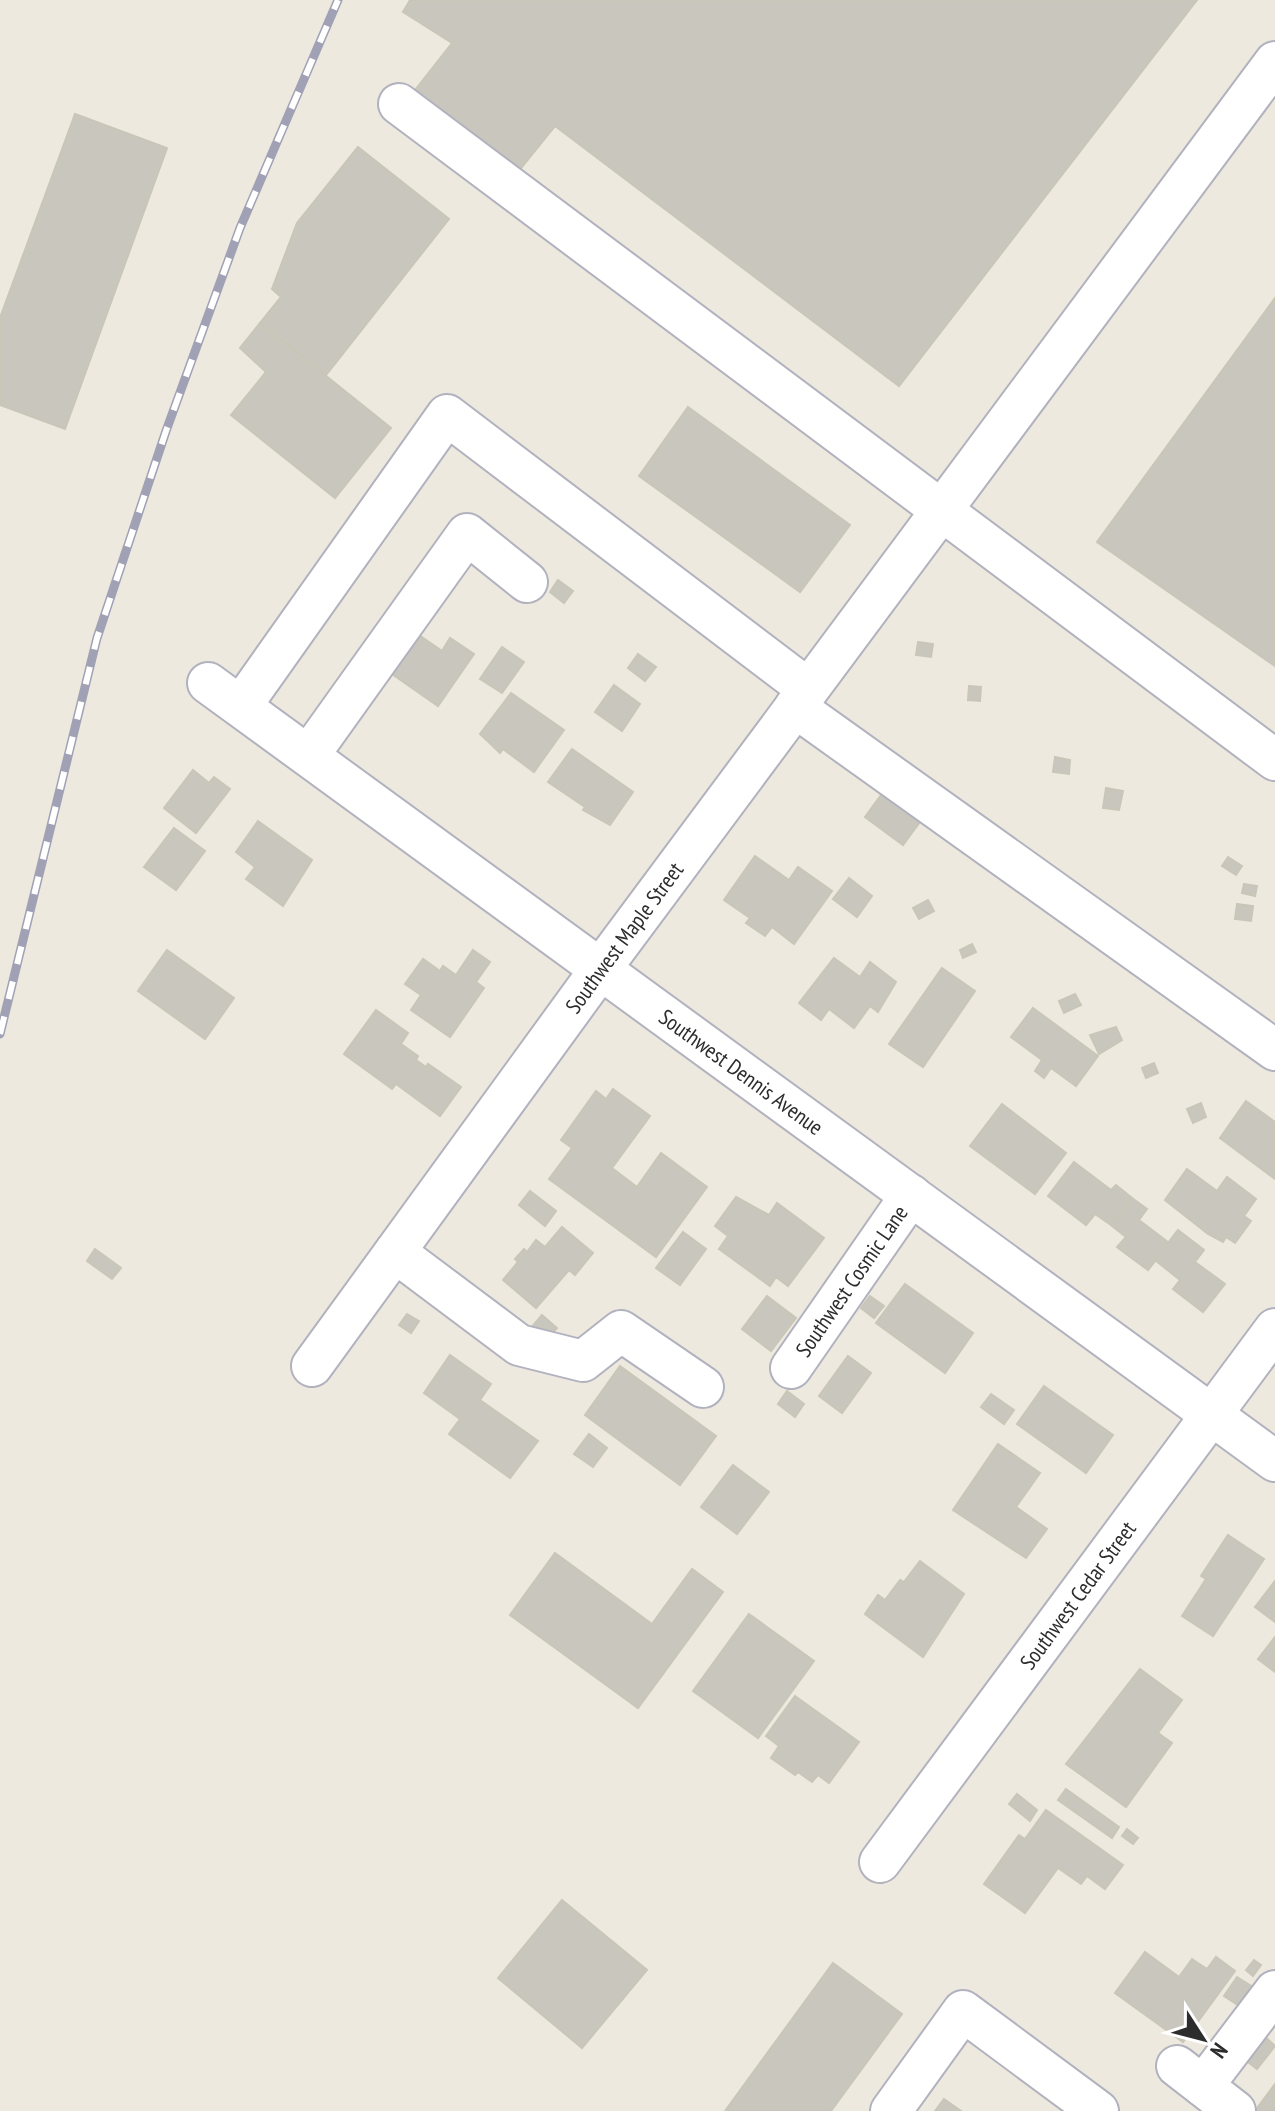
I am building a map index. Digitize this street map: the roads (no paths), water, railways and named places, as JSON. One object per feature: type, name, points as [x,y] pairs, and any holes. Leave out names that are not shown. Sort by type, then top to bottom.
[{"type":"street","name":"Southwest Maple Street","points":[[312,1366],[602,967],[1275,62]]},
{"type":"street","points":[[399,104],[1275,760]]},
{"type":"street","points":[[241,706],[447,415],[801,698],[1275,1050]]},
{"type":"street","points":[[309,755],[467,534],[527,582]]},
{"type":"street","name":"Southwest Dennis Avenue","points":[[208,683],[602,967],[1275,1461]]},
{"type":"street","name":"Southwest Cosmic Lane","points":[[791,1368],[911,1195]]},
{"type":"street","points":[[395,1252],[519,1345],[583,1361],[621,1331],[703,1387]]},
{"type":"street","name":"Southwest Cedar Street","points":[[880,1862],[1275,1329]]},
{"type":"street","points":[[1235,2111],[1190,2076],[1275,1991]]},
{"type":"street","points":[[891,2111],[963,2011],[1098,2111]]},
{"type":"railway","points":[[0,1034],[97,638],[166,431],[240,228],[338,0]]}]
